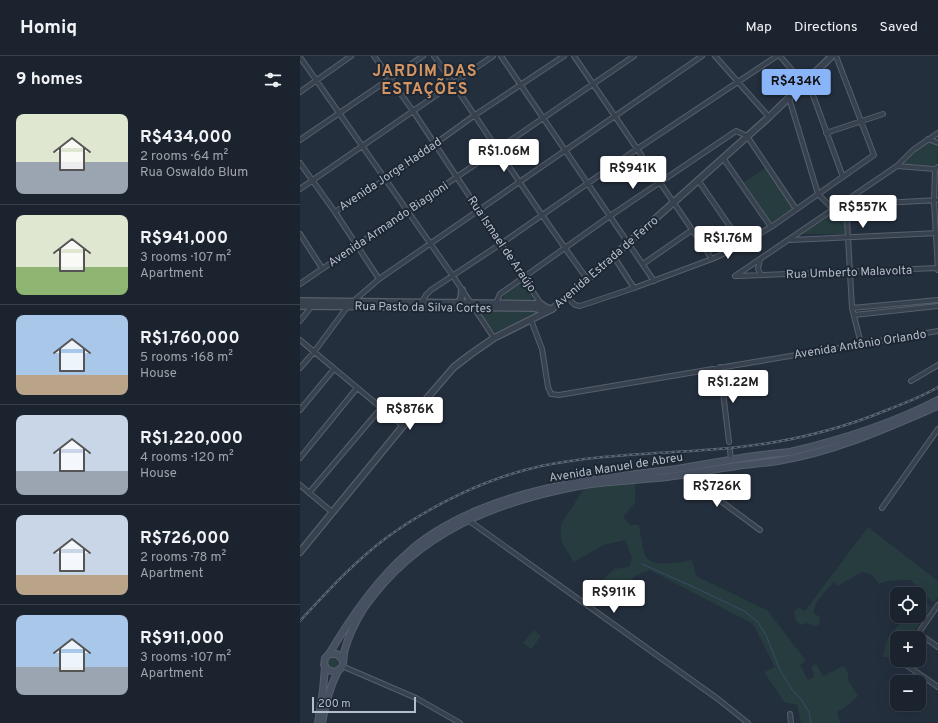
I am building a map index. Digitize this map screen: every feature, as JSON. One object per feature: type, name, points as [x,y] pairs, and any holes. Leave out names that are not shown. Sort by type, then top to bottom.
[{"type":"main road","name":"Avenida Manuel de Abreu","points":[[329,654],[370,593],[394,566],[412,549],[448,524],[492,505],[547,488],[591,480],[678,469],[790,452],[890,421],[938,400]]},
{"type":"main road","name":"Avenida Manuel de Abreu","points":[[322,723],[330,690],[341,665],[347,640],[357,619],[365,607],[398,568],[429,542],[467,520],[523,500],[586,485],[684,474],[778,461],[806,455],[871,434],[938,406]]},
{"type":"main road","points":[[318,723],[324,690],[324,661],[329,654],[337,654],[341,665],[331,672],[325,668]]},
{"type":"street","points":[[300,92],[350,56]]},
{"type":"street","name":"Rua Ismael de Araújo","points":[[374,56],[502,243],[541,304],[552,309]]},
{"type":"street","points":[[300,140],[423,56]]},
{"type":"street","points":[[434,56],[564,248],[588,280]]},
{"type":"street","points":[[300,189],[493,56]]},
{"type":"street","points":[[501,56],[654,281]]},
{"type":"street","name":"Avenida Jorge Haddad","points":[[335,212],[475,115],[521,86],[564,56]]},
{"type":"street","points":[[574,56],[712,259]]},
{"type":"street","name":"Avenida Armando Biagioni","points":[[300,284],[634,56]]},
{"type":"street","points":[[300,368],[350,304],[379,279],[478,209],[702,56]]},
{"type":"street","points":[[715,56],[769,117]]},
{"type":"street","points":[[422,302],[428,293],[637,149],[777,56]]},
{"type":"street","points":[[780,56],[805,81],[843,177]]},
{"type":"street","name":"Avenida Estrada de Ferro","points":[[300,552],[403,426],[454,367],[494,338],[552,309],[588,280],[769,117],[832,56]]},
{"type":"street","points":[[567,297],[575,305],[580,306],[654,281],[732,250],[771,227],[874,155],[836,56]]},
{"type":"street","points":[[300,57],[386,178],[494,338]]},
{"type":"street","points":[[789,98],[818,194],[834,210]]},
{"type":"street","points":[[826,133],[883,114]]},
{"type":"street","points":[[496,303],[500,294],[610,216],[736,130],[747,136],[796,209]]},
{"type":"street","points":[[761,275],[758,266],[760,259],[846,203],[897,166],[913,150],[938,133]]},
{"type":"street","points":[[928,139],[938,143]]},
{"type":"street","points":[[723,158],[771,227]]},
{"type":"street","points":[[300,163],[335,212],[379,279]]},
{"type":"street","points":[[897,166],[936,168],[938,269]]},
{"type":"street","points":[[698,180],[742,244]]},
{"type":"street","points":[[846,203],[936,201]]},
{"type":"street","points":[[846,203],[852,308],[861,344]]},
{"type":"street","points":[[643,264],[692,230]]},
{"type":"street","points":[[300,234],[322,268]]},
{"type":"street","points":[[790,240],[937,234]]},
{"type":"street","points":[[614,257],[634,288]]},
{"type":"street","name":"Rua Umberto Malavolta","points":[[760,259],[735,276],[938,269]]},
{"type":"street","points":[[458,303],[461,299],[462,290]]},
{"type":"street","points":[[852,308],[938,300]]},
{"type":"street","name":"Rua Pasto da Silva Cortes","points":[[300,301],[350,304],[534,308],[542,310],[544,313]]},
{"type":"street","name":"Rua Pasto da Silva Cortes","points":[[300,306],[311,307],[350,304],[422,302],[458,303],[472,306],[496,303],[541,304]]},
{"type":"street","points":[[854,315],[938,306]]},
{"type":"street","points":[[300,321],[311,307]]},
{"type":"street","name":"Avenida Antônio Orlando","points":[[531,320],[542,350],[548,387],[551,394],[558,395],[938,331]]},
{"type":"street","points":[[300,340],[403,426]]},
{"type":"street","points":[[911,381],[938,365]]},
{"type":"street","points":[[720,367],[729,442]]},
{"type":"street","points":[[300,410],[334,369]]},
{"type":"street","points":[[300,458],[357,388]]},
{"type":"street","points":[[309,493],[381,408]]},
{"type":"street","points":[[882,508],[938,429]]},
{"type":"street","points":[[730,451],[731,460]]},
{"type":"street","points":[[684,474],[760,530]]},
{"type":"street","points":[[300,485],[332,512]]},
{"type":"street","points":[[467,520],[718,699],[748,723]]},
{"type":"street","points":[[919,631],[938,606]]},
{"type":"street","points":[[926,638],[938,646]]},
{"type":"street","points":[[341,665],[416,698],[460,723]]},
{"type":"street","points":[[909,667],[938,687]]},
{"type":"street","points":[[790,714],[791,723]]},
{"type":"green space","points":[[930,143],[938,147],[937,165],[902,164],[915,150]]},
{"type":"green space","points":[[767,167],[793,208],[772,222],[744,182]]},
{"type":"green space","points":[[843,207],[846,234],[801,234]]},
{"type":"green space","points":[[521,282],[530,290],[532,296],[530,302],[503,301],[503,297],[507,291]]},
{"type":"green space","points":[[482,310],[539,311],[538,313],[495,332],[480,313]]},
{"type":"green space","points":[[635,483],[635,503],[623,517],[630,525],[639,525],[646,557],[655,562],[661,563],[692,560],[696,576],[768,611],[806,661],[800,665],[808,680],[814,677],[811,667],[816,664],[823,676],[844,666],[848,674],[848,680],[858,696],[837,712],[840,723],[801,723],[797,705],[784,702],[764,672],[775,667],[753,624],[650,570],[635,576],[619,593],[601,581],[614,569],[629,567],[632,557],[625,540],[604,545],[574,562],[561,541],[561,524],[584,489]]},
{"type":"green space","points":[[868,527],[938,581],[938,597],[935,601],[931,601],[926,593],[926,587],[918,587],[910,580],[887,581],[879,584],[872,575],[862,572],[837,586],[834,582],[821,596],[814,609],[814,614],[819,616],[820,621],[818,625],[814,626],[807,623],[801,625],[796,621],[794,613],[796,609],[800,608],[805,611]]},
{"type":"green space","points":[[926,604],[931,608],[926,615]]},
{"type":"green space","points":[[902,623],[920,623],[914,631],[893,631]]},
{"type":"green space","points":[[534,630],[541,636],[531,649],[523,643]]},
{"type":"green space","points":[[890,636],[890,657],[883,657],[886,645]]},
{"type":"green space","points":[[336,656],[340,662],[337,669],[326,667],[328,657]]},
{"type":"waterway","points":[[642,564],[744,611],[757,621],[766,635],[780,670],[793,691],[801,699],[809,712],[811,723]]},
{"type":"railway","points":[[300,621],[331,588],[374,547],[403,526],[441,504],[480,485],[521,471],[564,462],[635,454],[750,446],[810,435],[868,417],[913,400],[938,387]]},
{"type":"district","name":"JARDIM DAS ESTAÇÕES","points":[[425,79]]}]
